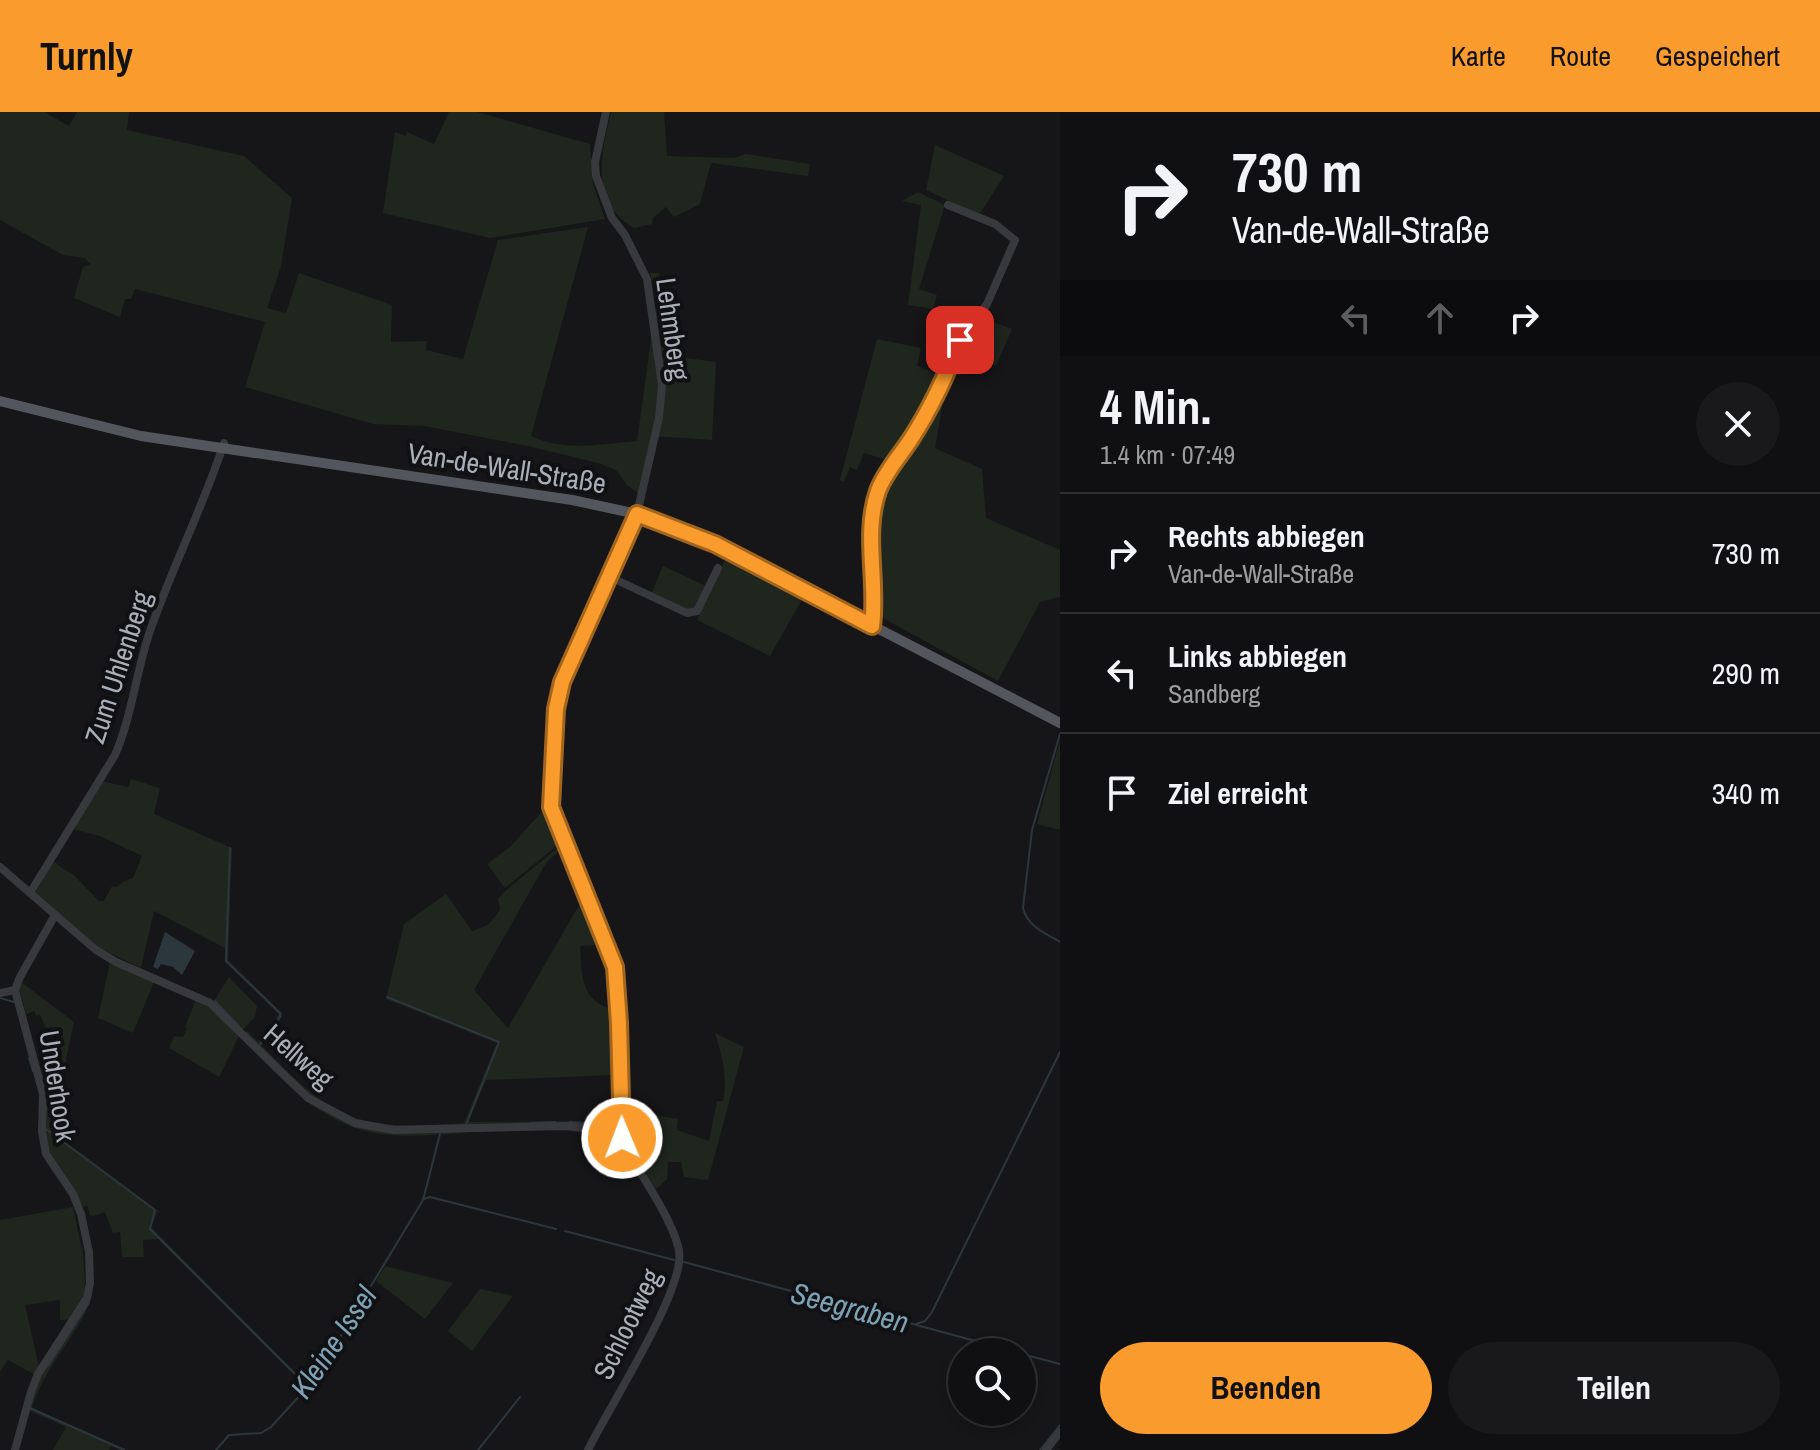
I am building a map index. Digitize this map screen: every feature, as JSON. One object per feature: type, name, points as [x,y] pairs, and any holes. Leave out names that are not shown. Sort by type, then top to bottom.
[{"type":"main road","name":"Van-de-Wall-Straße","points":[[0,401],[122,433],[572,500],[637,514],[715,544],[1060,723]]},
{"type":"street","name":"Lehmberg","points":[[606,112],[595,162],[596,176],[612,218],[625,235],[647,279],[662,385],[650,465],[637,514]]},
{"type":"street","points":[[872,626],[873,517],[878,490],[912,438],[946,376],[960,340],[987,304],[1015,240],[995,224],[948,205]]},
{"type":"street","name":"Zum Uhlenberg","points":[[30,893],[123,737],[150,631],[223,446]]},
{"type":"street","name":"Schlootweg","points":[[588,1450],[671,1291],[680,1265],[672,1230],[625,1148],[621,1133],[615,967],[555,821],[550,797],[556,709],[562,682],[637,514]]},
{"type":"street","points":[[610,577],[693,613],[697,611],[718,568]]},
{"type":"street","name":"Hellweg","points":[[0,867],[96,950],[116,962],[210,1003],[296,1088],[355,1123],[394,1130],[566,1126],[621,1133]]},
{"type":"street","points":[[0,993],[15,990],[55,915]]},
{"type":"street","name":"Underhook","points":[[15,990],[43,1094],[42,1131],[46,1154],[73,1194],[81,1214],[89,1252],[90,1283],[87,1298],[38,1374],[15,1450]]},
{"type":"street","points":[[1046,1450],[1060,1432]]},
{"type":"shaded area","points":[[0,112],[44,112],[69,126],[77,112],[129,112],[127,130],[244,156],[292,198],[281,266],[267,308],[286,313],[299,273],[392,305],[391,342],[427,341],[426,350],[463,359],[498,240],[588,227],[531,436],[570,445],[637,441],[657,297],[650,273],[659,273],[676,315],[679,357],[716,362],[712,440],[651,436],[638,493],[627,485],[616,470],[598,463],[424,426],[373,424],[245,387],[265,322],[135,289],[131,299],[125,299],[120,317],[74,298],[83,267],[91,264],[85,258],[63,255],[0,220]]},
{"type":"shaded area","points":[[449,112],[477,112],[590,144],[593,184],[605,219],[490,238],[383,213],[395,132],[406,136],[407,132],[434,144]]},
{"type":"shaded area","points":[[611,112],[664,112],[667,156],[734,158],[746,154],[810,164],[808,176],[711,163],[700,204],[674,217],[666,207],[653,218],[652,224],[634,228],[610,205],[604,191],[602,160]]},
{"type":"shaded area","points":[[935,145],[1004,176],[979,215],[926,190]]},
{"type":"shaded area","points":[[918,192],[945,205],[919,289],[937,295],[933,309],[908,305],[921,205],[902,201]]},
{"type":"shaded area","points":[[990,305],[985,319],[1012,329],[996,366],[959,347]]},
{"type":"shaded area","points":[[877,339],[921,348],[917,366],[943,376],[910,437],[892,461],[864,453],[857,470],[850,467],[844,482],[840,480]]},
{"type":"shaded area","points":[[947,379],[935,448],[982,469],[986,518],[1060,550],[1060,597],[1040,602],[998,681],[879,616],[877,519],[883,491],[892,471],[916,439]]},
{"type":"shaded area","points":[[727,555],[804,596],[770,656],[697,620]]},
{"type":"shaded area","points":[[663,566],[706,586],[696,608],[689,611],[651,594]]},
{"type":"shaded area","points":[[1060,740],[1060,830],[1037,824]]},
{"type":"shaded area","points":[[131,779],[160,788],[154,814],[232,848],[228,960],[282,1013],[261,1043],[262,1046],[302,1085],[332,1107],[366,1121],[384,1124],[464,1123],[497,1043],[386,999],[404,924],[446,894],[472,931],[488,925],[500,910],[498,899],[505,891],[560,846],[561,849],[546,863],[474,990],[508,1028],[582,900],[602,945],[580,946],[585,985],[594,999],[612,1009],[612,990],[615,990],[618,1125],[609,1129],[392,1128],[344,1116],[310,1097],[245,1034],[247,1031],[258,1042],[279,1014],[225,962],[225,948],[154,911],[141,968],[100,948],[36,893],[51,862],[75,876],[99,901],[104,901],[112,886],[117,887],[133,878],[142,856],[100,836],[72,829],[101,781],[128,787]],"holes":[[[614,1075],[615,1120],[607,1126],[581,1121],[468,1122],[486,1080]]]},
{"type":"shaded area","points":[[545,808],[559,844],[505,888],[487,864],[510,847]]},
{"type":"shaded area","points":[[165,932],[195,951],[182,975],[173,967],[161,964],[158,969],[153,967]]},
{"type":"shaded area","points":[[110,962],[154,982],[133,1033],[98,1018]]},
{"type":"shaded area","points":[[229,977],[257,1006],[255,1017],[242,1031],[199,994],[214,1001]]},
{"type":"shaded area","points":[[21,982],[74,1022],[51,1131],[158,1211],[151,1227],[307,1384],[305,1386],[158,1239],[143,1240],[144,1257],[122,1257],[120,1232],[113,1233],[105,1212],[93,1216],[87,1206],[81,1207],[50,1156],[45,1126],[46,1094],[38,1069],[52,1063],[54,1066],[62,1059],[56,1042],[59,1041],[58,1037],[54,1039],[51,1027],[46,1028],[40,1015],[36,1016],[34,1011],[26,1014],[19,986]]},
{"type":"shaded area","points":[[196,999],[208,1004],[295,1090],[355,1124],[469,1133],[381,1134],[339,1121],[285,1083],[239,1036],[219,1077],[169,1048],[174,1036],[183,1037]]},
{"type":"shaded area","points":[[715,1033],[744,1047],[708,1180],[684,1177],[681,1162],[668,1162],[667,1179],[655,1190],[627,1137],[627,1111],[678,1119],[677,1130],[709,1141],[717,1101],[723,1101],[725,1084]]},
{"type":"shaded area","points":[[73,1207],[83,1254],[84,1298],[72,1319],[60,1320],[60,1300],[25,1305],[39,1367],[35,1375],[8,1360],[0,1372],[0,1220]]},
{"type":"shaded area","points":[[385,1266],[453,1283],[425,1319],[376,1281]]},
{"type":"shaded area","points":[[480,1289],[513,1296],[472,1351],[448,1331]]},
{"type":"shaded area","points":[[92,1294],[80,1323],[45,1377],[32,1408],[128,1450],[111,1446],[109,1450],[53,1450],[66,1427],[28,1410],[37,1382]]},
{"type":"waterway","points":[[1060,734],[1032,830],[1023,908],[1033,924],[1060,942]]},
{"type":"waterway","points":[[546,808],[551,818]]},
{"type":"waterway","points":[[230,848],[226,961],[280,1013],[260,1045]]},
{"type":"waterway","points":[[387,997],[499,1042],[466,1125]]},
{"type":"waterway","points":[[0,998],[14,1002]]},
{"type":"waterway","points":[[215,1001],[239,1026]]},
{"type":"waterway","points":[[614,1004],[616,1097]]},
{"type":"waterway","points":[[916,1324],[925,1321],[932,1312],[1060,1052]]},
{"type":"waterway","points":[[29,1058],[33,1071]]},
{"type":"waterway","points":[[530,1123],[555,1122]]},
{"type":"waterway","points":[[570,1122],[612,1127]]},
{"type":"waterway","points":[[46,1129],[155,1210],[150,1229],[307,1386]]},
{"type":"waterway","name":"Kleine Issel","points":[[216,1450],[229,1435],[261,1433],[271,1427],[314,1380],[423,1200],[440,1134]]},
{"type":"waterway","name":"Seegraben","points":[[423,1199],[430,1197],[556,1229]]},
{"type":"waterway","name":"Seegraben","points":[[565,1231],[674,1260]]},
{"type":"waterway","name":"Seegraben","points":[[684,1262],[964,1338]]},
{"type":"waterway","points":[[48,1366],[89,1303]]},
{"type":"waterway","name":"Seegraben","points":[[1036,1358],[1060,1364]]},
{"type":"waterway","points":[[478,1450],[520,1397]]},
{"type":"waterway","points":[[30,1408],[124,1450]]},
{"type":"waterway","points":[[1040,1450],[1060,1425]]},
{"type":"route","points":[[622,1138],[617,976],[613,958],[551,807],[556,709],[562,682],[637,514],[715,544],[872,626],[873,517],[878,490],[912,438],[946,376],[960,340]]}]
